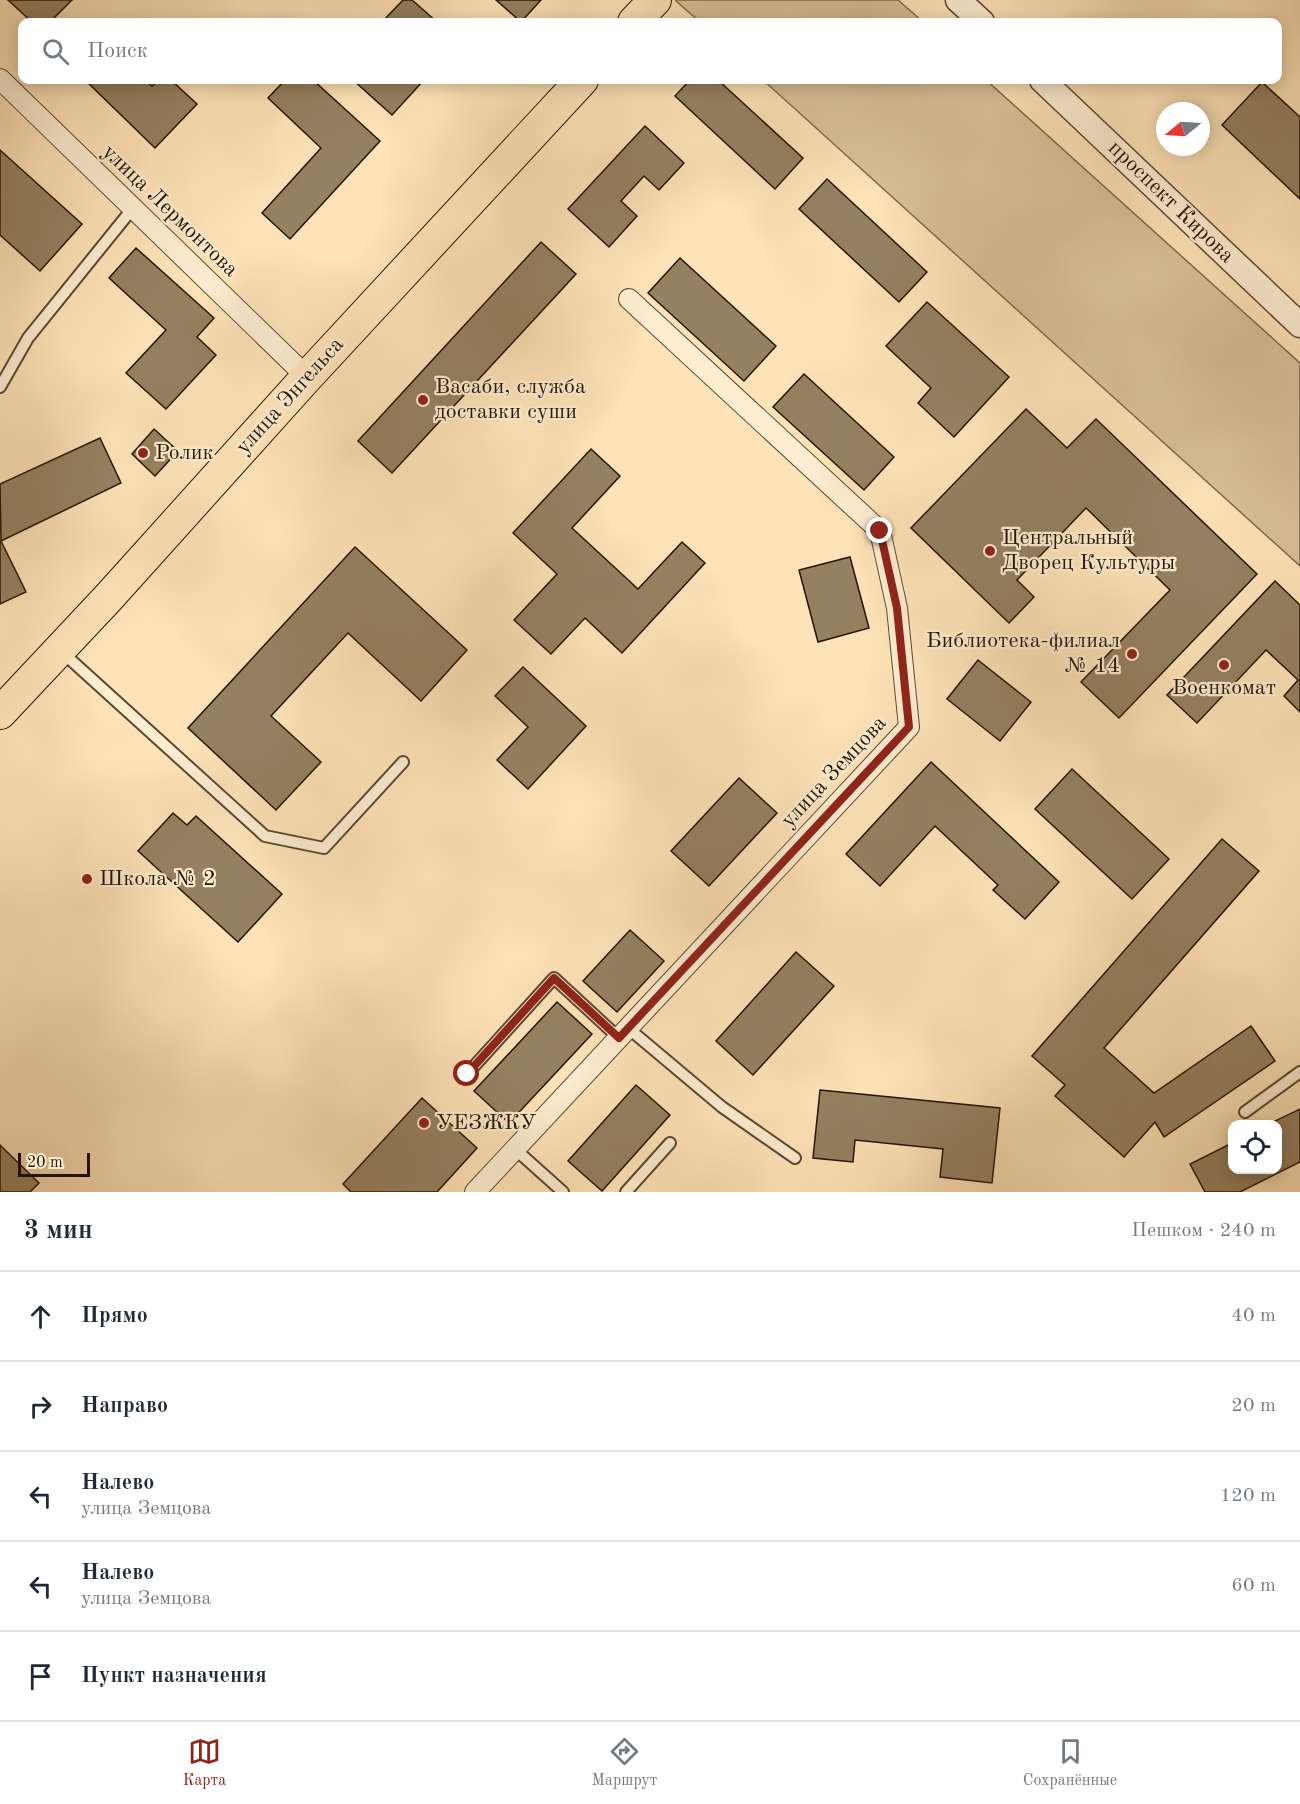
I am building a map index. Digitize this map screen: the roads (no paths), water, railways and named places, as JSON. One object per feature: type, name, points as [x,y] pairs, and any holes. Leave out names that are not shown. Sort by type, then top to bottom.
[{"type":"main road","points":[[638,18],[655,0]]},
{"type":"main road","name":"улица Энгельса","points":[[0,713],[578,84]]},
{"type":"street","points":[[958,0],[978,18]]},
{"type":"street","name":"улица Лермонтова","points":[[0,79],[307,377]]},
{"type":"street","name":"проспект Кирова","points":[[1046,84],[1300,325]]},
{"type":"street","name":"улица Земцова","points":[[475,1192],[909,727],[897,608],[880,531],[629,299]]},
{"type":"lane","points":[[0,387],[28,338],[133,208]]},
{"type":"lane","points":[[59,650],[265,836],[324,848],[403,762]]},
{"type":"lane","points":[[467,1074],[554,978],[722,1107],[795,1158]]},
{"type":"lane","points":[[1245,1112],[1300,1072]]},
{"type":"lane","points":[[626,1192],[670,1143]]},
{"type":"lane","points":[[515,1149],[563,1192]]},
{"type":"place","name":"Васаби, служба доставки суши","points":[[423,400]]},
{"type":"place","name":"Ролик","points":[[143,453]]},
{"type":"place","name":"Центральный Дворец Культуры","points":[[990,551]]},
{"type":"place","name":"Библиотека-филиал № 14","points":[[1132,654]]},
{"type":"place","name":"Военкомат","points":[[1224,665]]},
{"type":"place","name":"Школа № 2","points":[[87,879]]},
{"type":"place","name":"УЕЗЖКУ","points":[[424,1123]]}]
